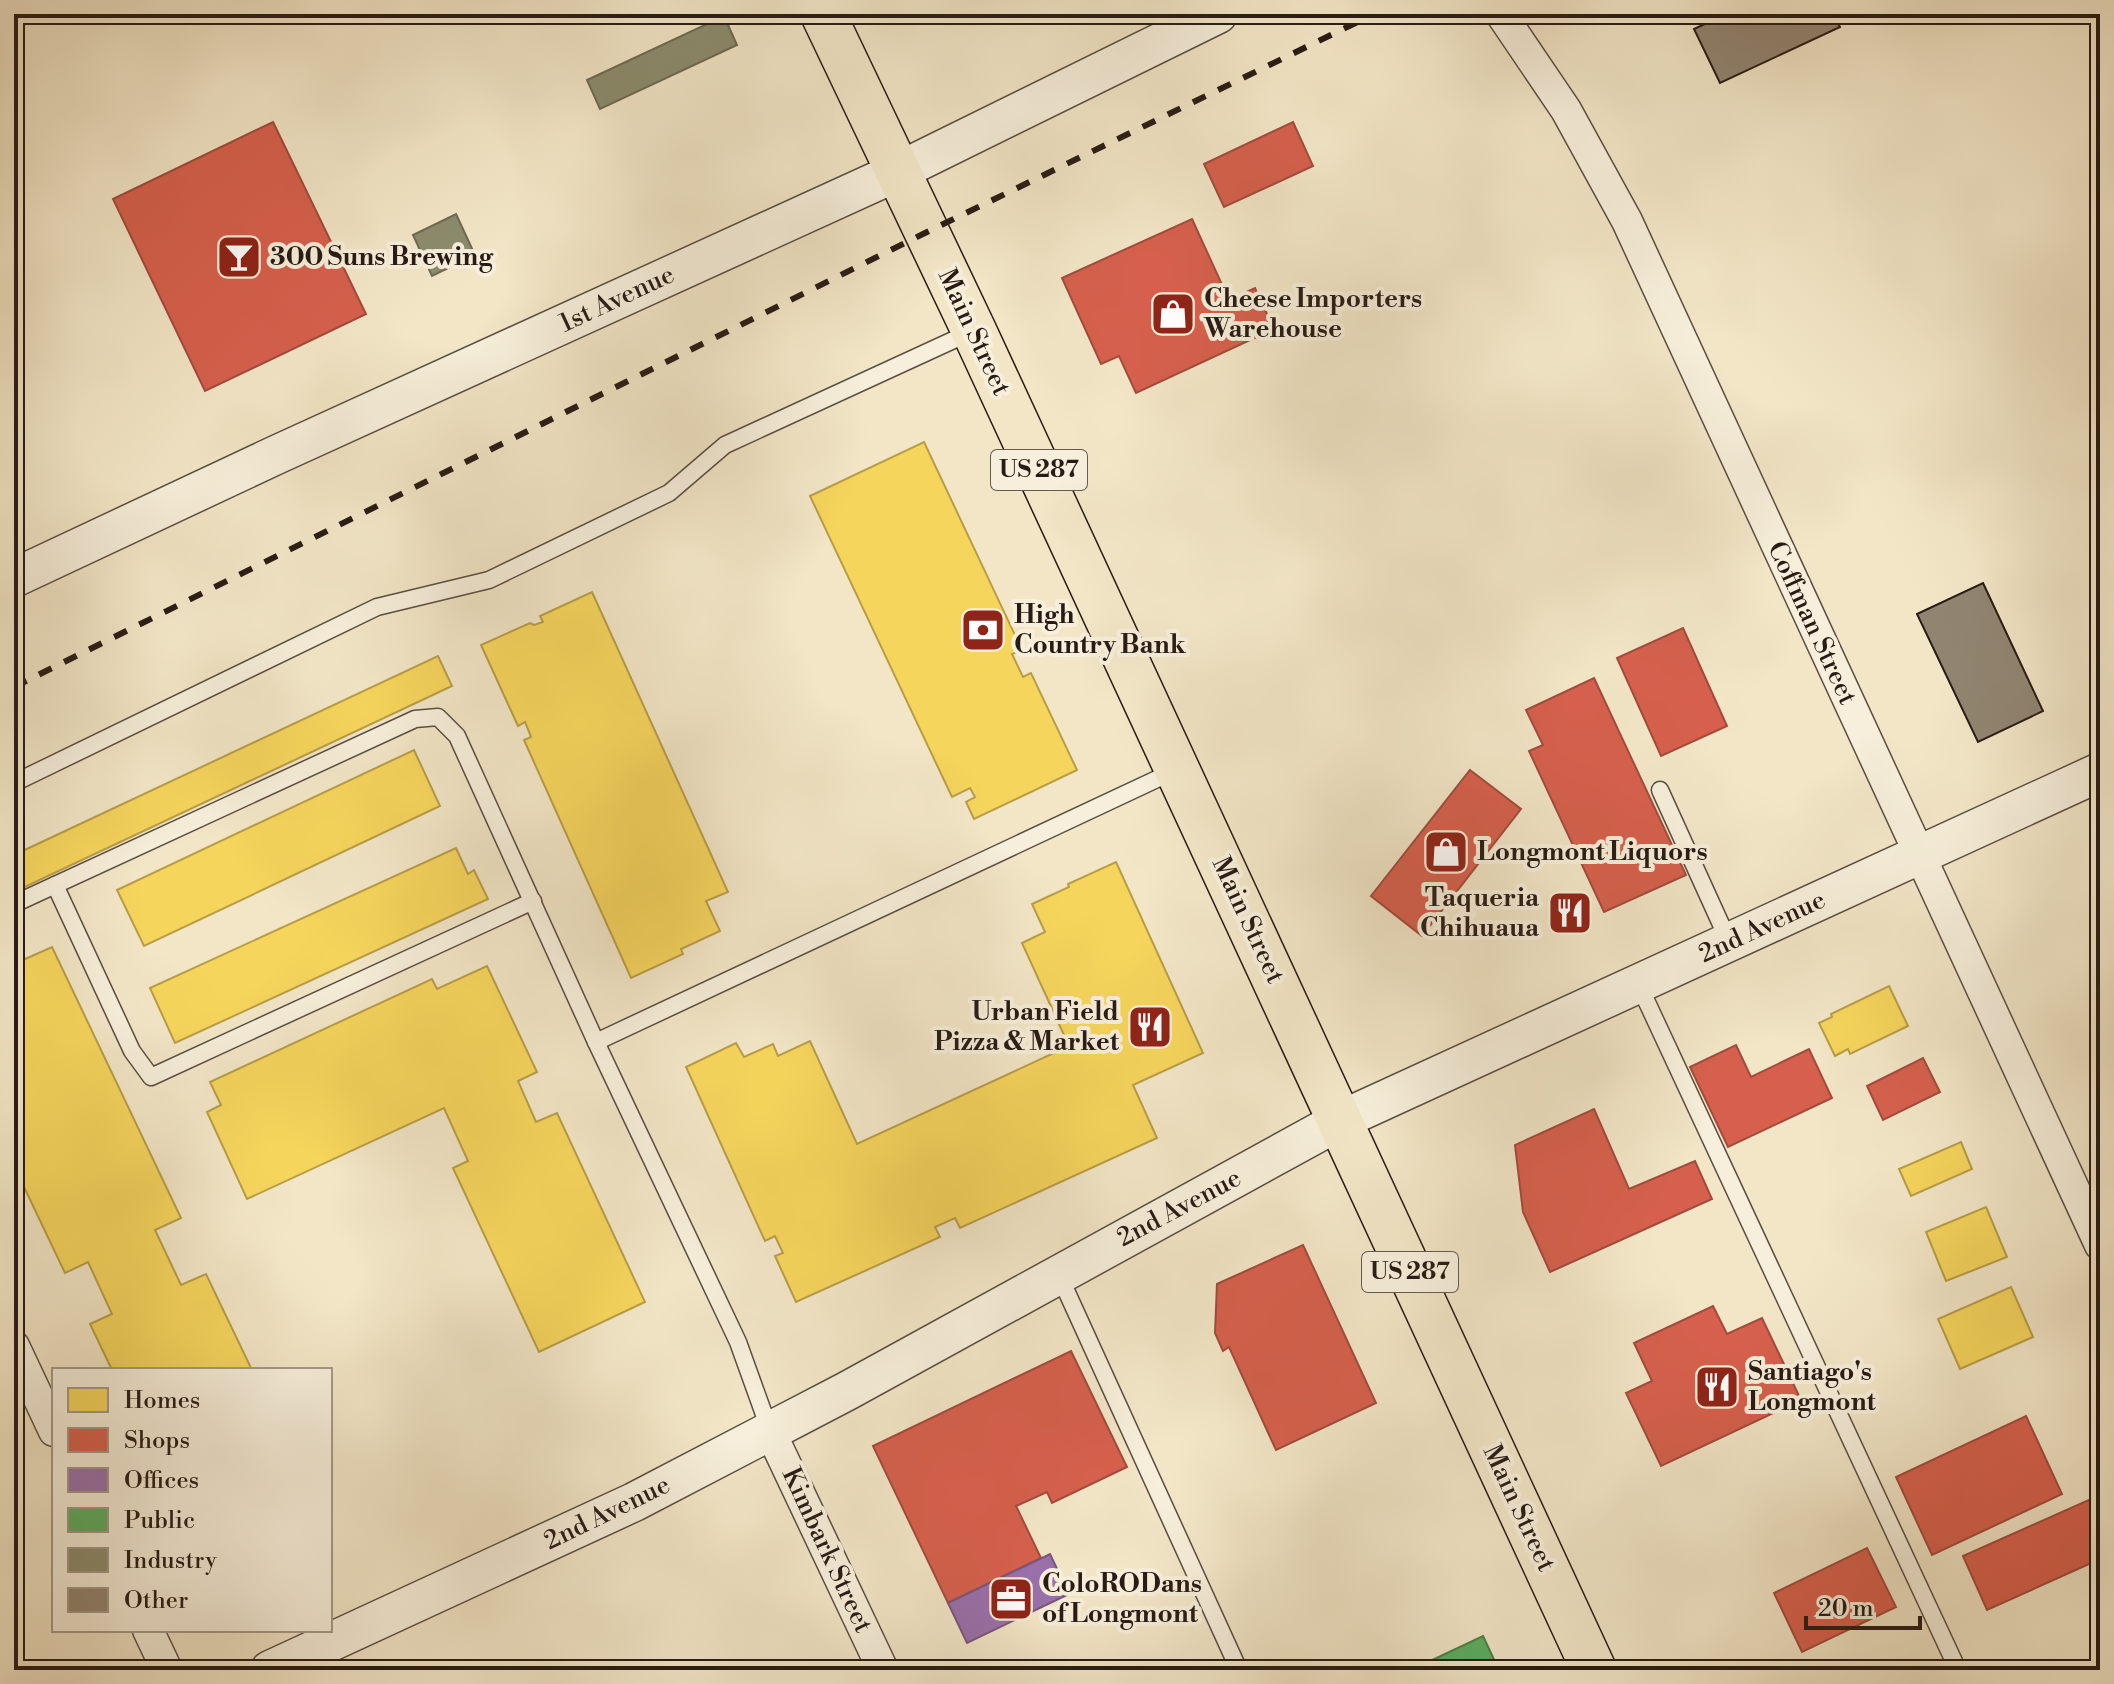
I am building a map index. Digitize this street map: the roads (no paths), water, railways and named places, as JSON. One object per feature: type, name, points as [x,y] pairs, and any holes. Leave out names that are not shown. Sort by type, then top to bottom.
[{"type":"highway","name":"US 287","points":[[823,14],[897,172]]},
{"type":"highway","name":"Main Street","points":[[897,172],[974,331],[1594,1670]]},
{"type":"street","name":"1st Avenue","points":[[14,578],[897,172],[1218,14]]},
{"type":"street","name":"Coffman Street","points":[[1501,14],[1566,110],[1627,221],[2100,1245]]},
{"type":"street","name":"2nd Avenue","points":[[270,1670],[634,1502],[1341,1120],[2100,772]]},
{"type":"street","points":[[14,1346],[52,1427]]},
{"type":"street","name":"Kimbark Street","points":[[770,1431],[883,1670]]},
{"type":"street","points":[[149,1632],[167,1670]]},
{"type":"lane","points":[[14,783],[377,607],[489,580],[669,493],[725,445],[974,331]]},
{"type":"lane","points":[[14,904],[415,719],[438,717],[457,736],[596,1042],[738,1342],[770,1431]]},
{"type":"lane","points":[[596,1042],[1178,770]]},
{"type":"lane","points":[[1660,790],[1729,942]]},
{"type":"lane","points":[[55,885],[132,1051],[151,1077],[533,901]]},
{"type":"lane","points":[[1638,983],[1958,1670]]},
{"type":"lane","points":[[1059,1273],[1239,1670]]},
{"type":"railway","points":[[14,687],[927,232],[1374,14]]},
{"type":"place","name":"300 Suns Brewing","points":[[239,257]]},
{"type":"place","name":"Cheese Importers Warehouse","points":[[1173,314]]},
{"type":"place","name":"High Country Bank","points":[[983,630]]},
{"type":"place","name":"Longmont Liquors","points":[[1446,852]]},
{"type":"place","name":"Taqueria Chihuaua","points":[[1570,913]]},
{"type":"place","name":"Urban Field Pizza & Market","points":[[1150,1027]]},
{"type":"place","name":"Santiago's Longmont","points":[[1717,1387]]},
{"type":"place","name":"ColoRODans of Longmont","points":[[1011,1599]]}]
